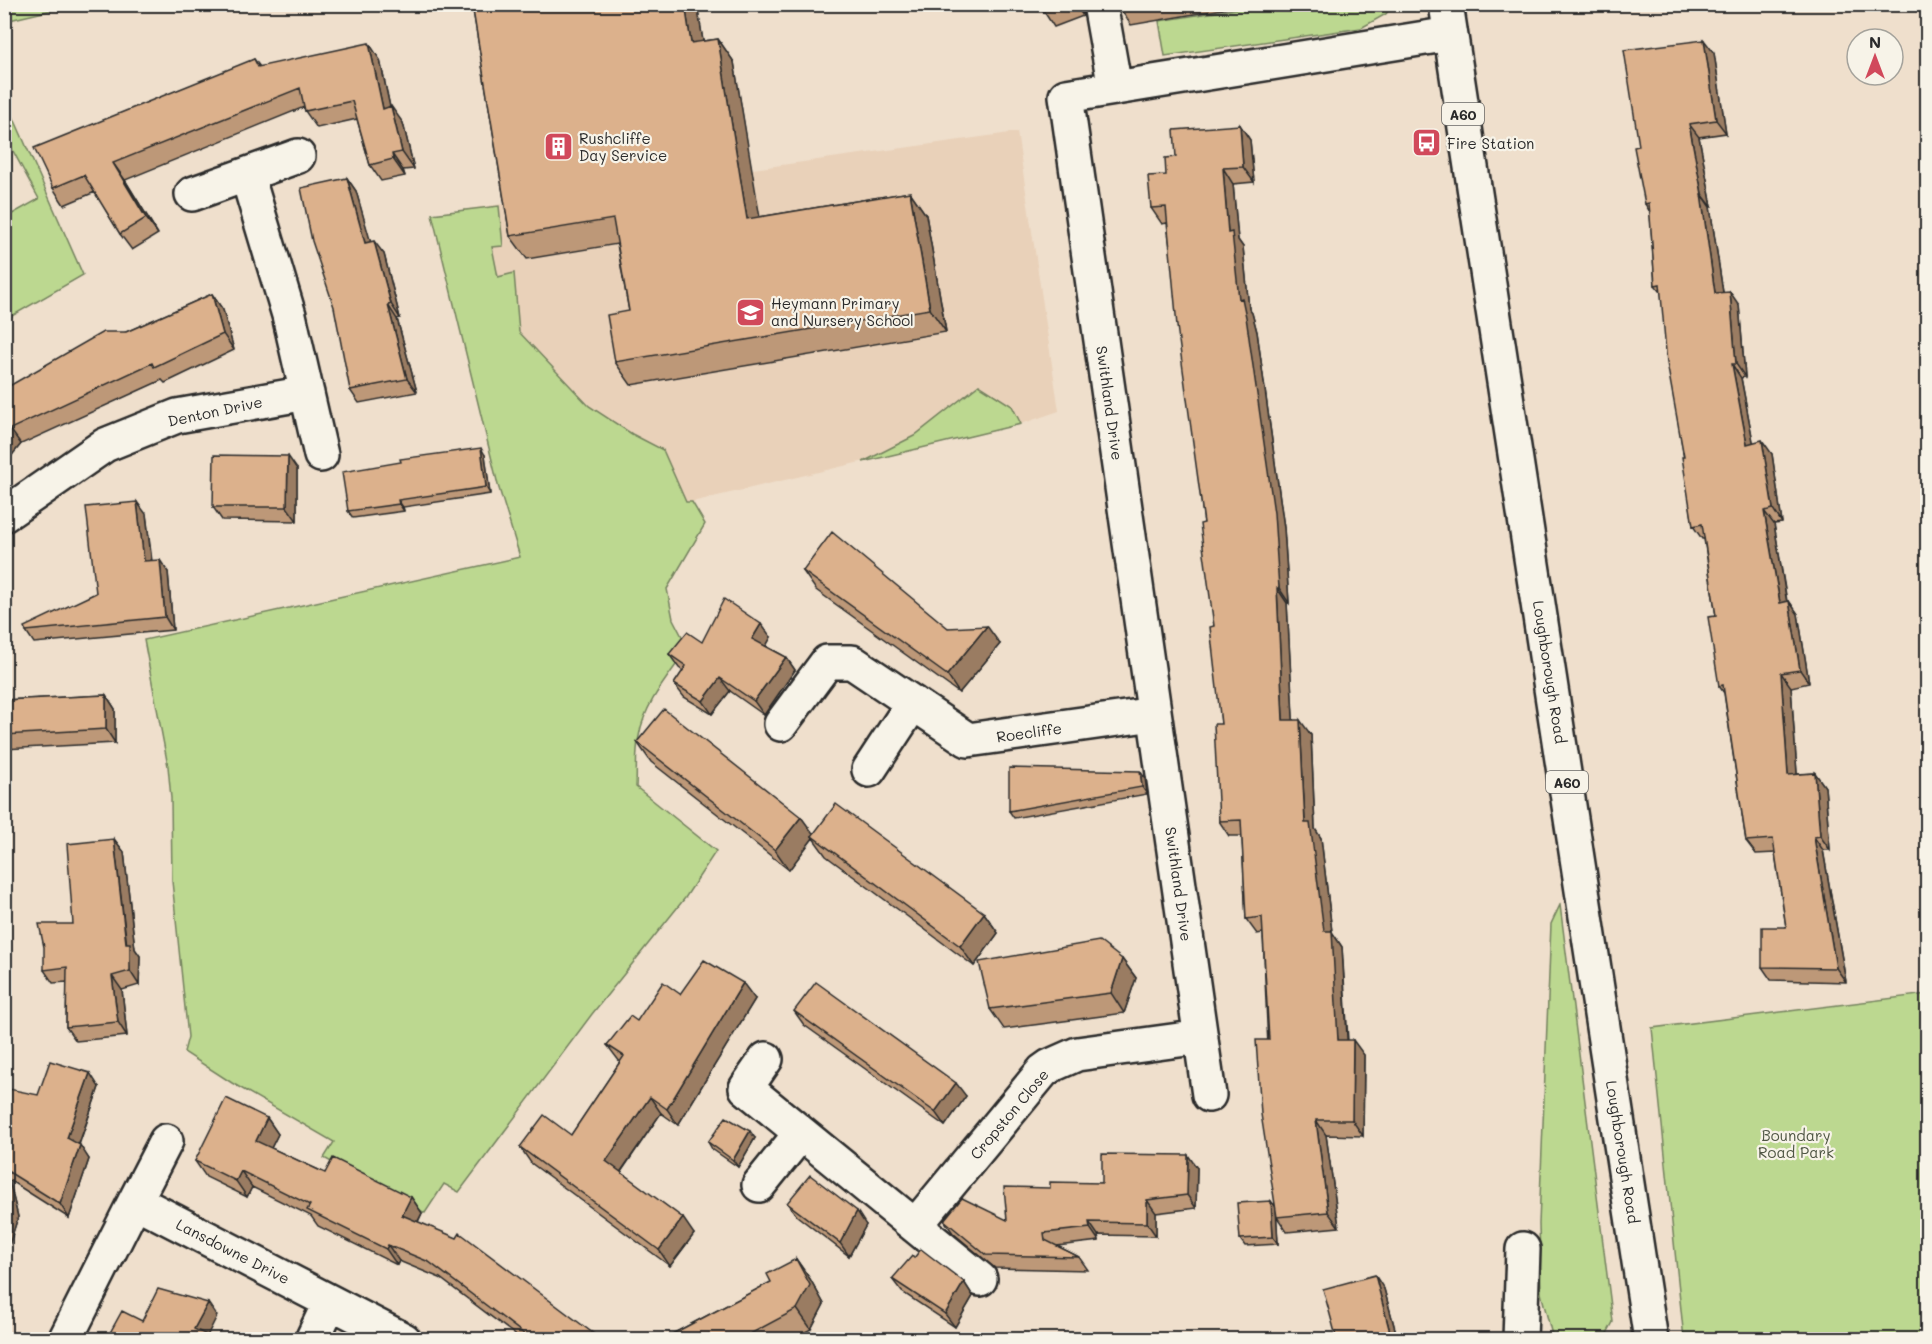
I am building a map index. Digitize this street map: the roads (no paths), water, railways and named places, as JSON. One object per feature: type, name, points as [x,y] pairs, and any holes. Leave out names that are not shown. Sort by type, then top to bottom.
[{"type":"street","points":[[1100,4],[1115,88]]},
{"type":"street","name":"Swithland Drive","points":[[1209,1095],[1066,96],[1115,88],[1448,19]]},
{"type":"street","name":"Loughborough Road","points":[[1448,19],[1651,1340]]},
{"type":"street","points":[[192,194],[298,156]]},
{"type":"street","points":[[247,175],[289,315],[321,455]]},
{"type":"street","name":"Denton Drive","points":[[4,515],[105,445],[177,416],[307,393]]},
{"type":"street","name":"Roecliffe","points":[[781,724],[827,662],[852,662],[968,740],[1154,714]]},
{"type":"street","points":[[869,770],[913,704]]},
{"type":"street","name":"Cropston Close","points":[[915,1226],[1043,1071],[1050,1066],[1077,1054],[1201,1037]]},
{"type":"street","points":[[766,1059],[746,1088],[980,1279]]},
{"type":"street","points":[[759,1185],[801,1133]]},
{"type":"street","points":[[65,1340],[166,1141]]},
{"type":"street","name":"Lansdowne Drive","points":[[135,1201],[404,1340]]},
{"type":"street","points":[[1520,1340],[1523,1249]]},
{"type":"street","points":[[312,1340],[330,1302]]},
{"type":"place","name":"Fire Station","points":[[1426,143]]},
{"type":"place","name":"Rushcliffe Day Service","points":[[558,147]]},
{"type":"place","name":"Heymann Primary and Nursery School","points":[[750,312]]},
{"type":"park label","name":"Boundary Road Park","points":[[1796,1144]]}]
